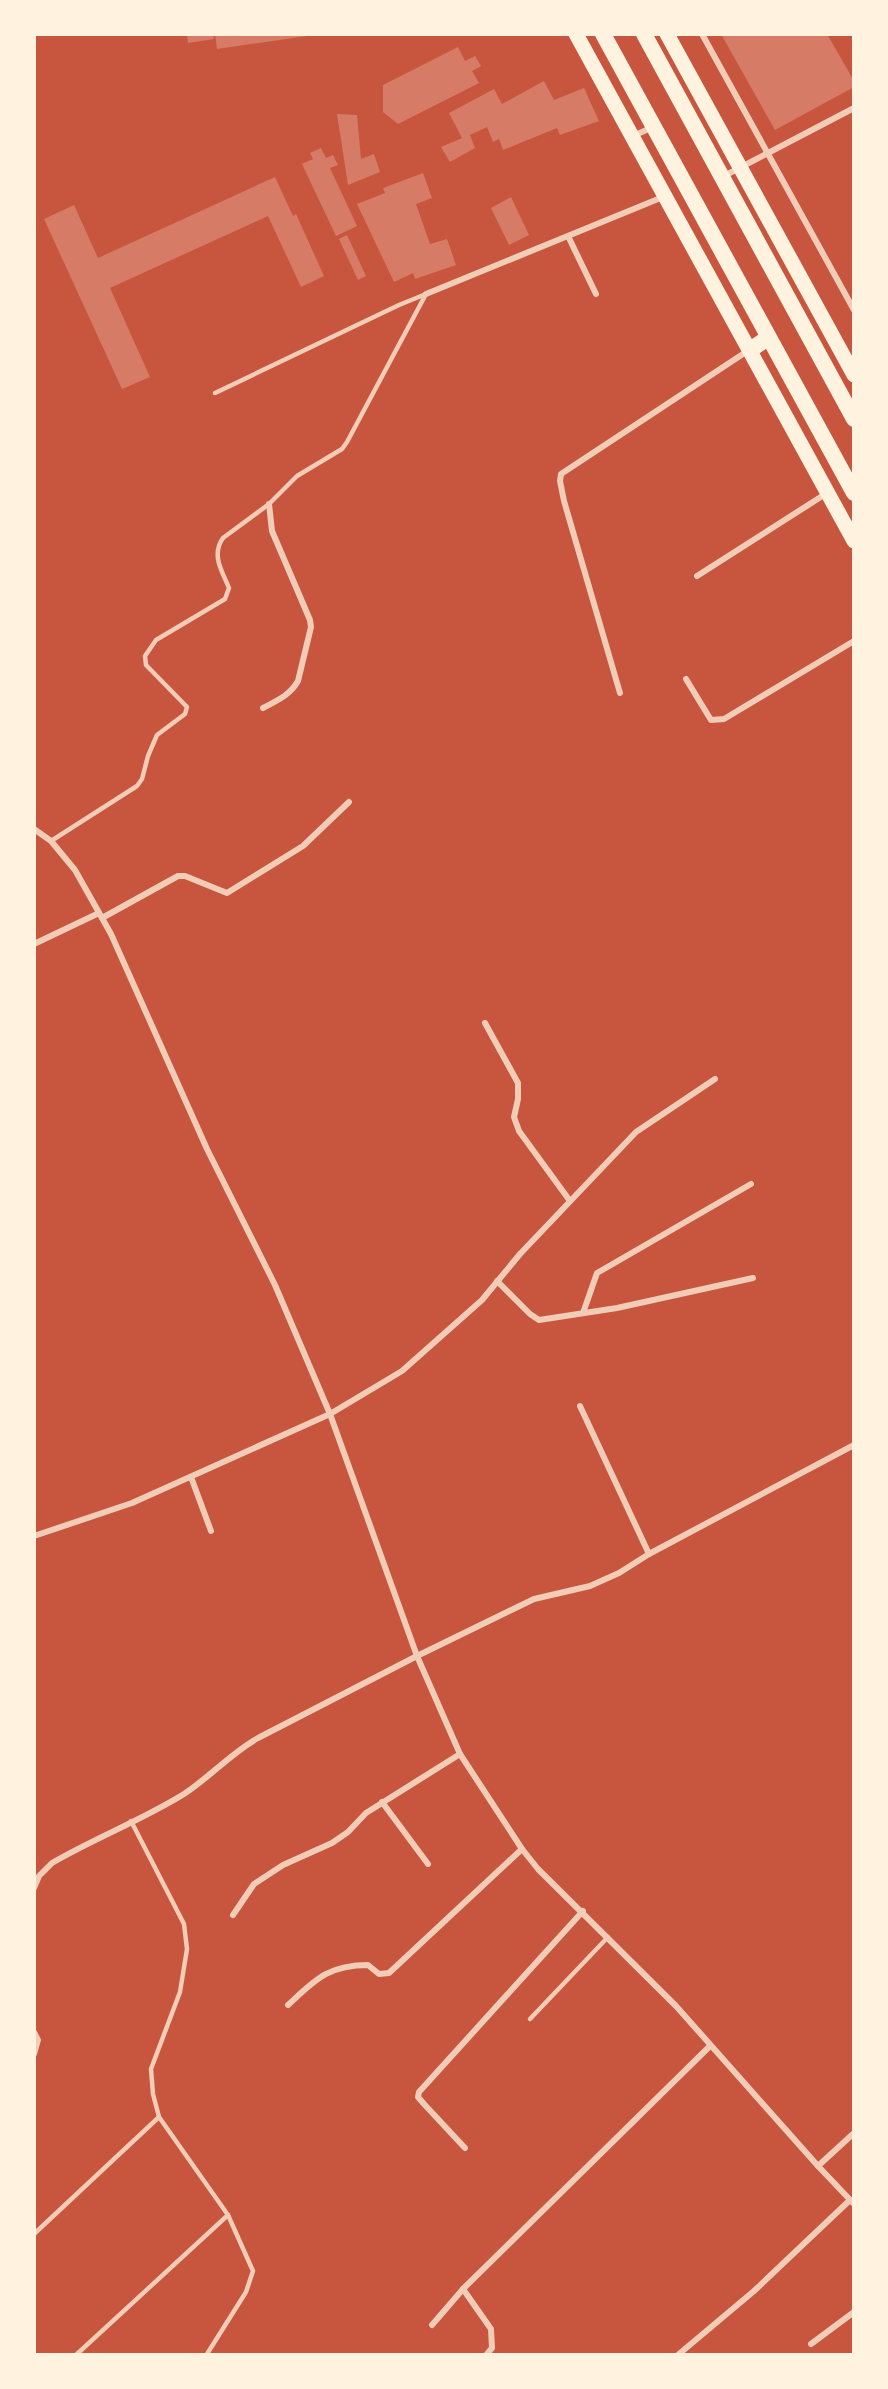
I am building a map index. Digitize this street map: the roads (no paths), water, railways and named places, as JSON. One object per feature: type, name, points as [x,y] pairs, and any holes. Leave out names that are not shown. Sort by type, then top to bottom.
[{"type":"highway","points":[[603,34],[854,493]]},
{"type":"highway","points":[[644,34],[854,419]]},
{"type":"highway","points":[[750,350],[768,338]]},
{"type":"main road","points":[[576,34],[854,541]]},
{"type":"main road","points":[[667,34],[854,375]]},
{"type":"street","points":[[702,34],[766,154],[854,310]]},
{"type":"street","points":[[722,177],[854,108]]},
{"type":"street","points":[[631,137],[654,127]]},
{"type":"street","points":[[426,294],[664,197]]},
{"type":"street","points":[[568,236],[596,294]]},
{"type":"street","points":[[620,693],[564,501],[561,474],[750,350]]},
{"type":"street","points":[[697,576],[827,493]]},
{"type":"street","points":[[264,708],[289,694],[294,687],[311,633],[310,620],[272,531],[269,504]]},
{"type":"street","points":[[687,679],[711,720],[724,719],[854,641]]},
{"type":"street","points":[[34,944],[101,916],[178,876],[184,876],[227,893],[303,846],[350,802]]},
{"type":"street","points":[[34,829],[51,841],[75,870],[101,916],[207,1149],[275,1285],[330,1414],[417,1656],[460,1754],[522,1849],[538,1869],[583,1911],[676,2006],[852,2202],[680,2355]]},
{"type":"street","points":[[485,1023],[518,1083],[518,1099],[514,1117],[519,1131],[570,1201]]},
{"type":"street","points":[[34,1536],[132,1503],[191,1477],[330,1414],[402,1371],[482,1300],[570,1201],[636,1132],[715,1079]]},
{"type":"street","points":[[583,1313],[597,1273],[751,1184]]},
{"type":"street","points":[[497,1281],[539,1320],[668,1298],[753,1278]]},
{"type":"street","points":[[580,1406],[649,1554]]},
{"type":"street","points":[[34,1888],[39,1876],[52,1863],[183,1794],[219,1768],[240,1749],[258,1738],[534,1599],[590,1586],[610,1578],[649,1554],[854,1445]]},
{"type":"street","points":[[191,1477],[211,1530]]},
{"type":"street","points":[[234,1915],[254,1884],[283,1866],[332,1843],[348,1832],[366,1813],[460,1754]]},
{"type":"street","points":[[382,1802],[428,1864]]},
{"type":"street","points":[[288,2005],[313,1981],[337,1968],[368,1965],[379,1974],[389,1973],[522,1849]]},
{"type":"street","points":[[465,2148],[418,2097],[419,2092],[583,1911]]},
{"type":"street","points":[[34,2032],[38,2040],[34,2054]]},
{"type":"street","points":[[432,2325],[463,2289],[710,2046]]},
{"type":"street","points":[[818,2166],[854,2133]]},
{"type":"street","points":[[463,2289],[491,2329],[492,2348],[487,2355]]},
{"type":"street","points":[[811,2344],[854,2312]]},
{"type":"lane","points":[[214,393],[426,294]]},
{"type":"lane","points":[[51,841],[136,786],[142,779],[157,735],[185,714],[185,704],[146,665],[145,656],[156,640],[225,599],[229,588],[217,558],[218,546],[223,538],[269,504],[297,476],[342,449],[426,294]]},
{"type":"lane","points":[[131,1821],[184,1924],[187,1949],[180,1992],[151,2069],[153,2094],[159,2117],[228,2215],[254,2271],[246,2292],[207,2355]]},
{"type":"lane","points":[[530,2019],[608,1937]]},
{"type":"lane","points":[[34,2234],[159,2117]]},
{"type":"lane","points":[[77,2355],[228,2215]]}]
